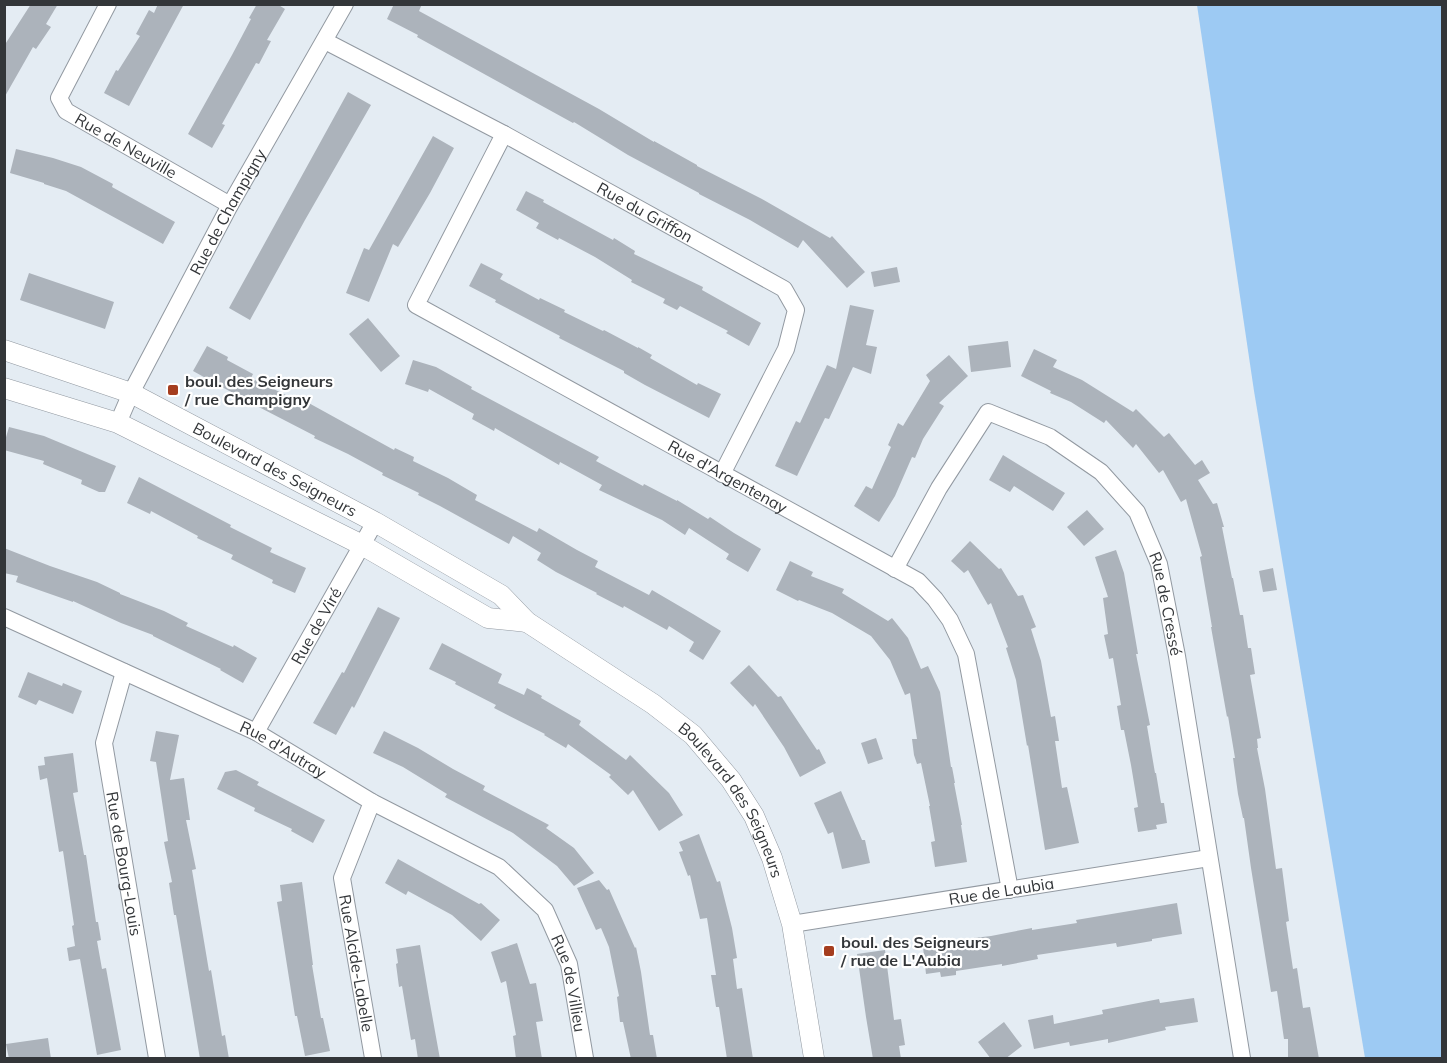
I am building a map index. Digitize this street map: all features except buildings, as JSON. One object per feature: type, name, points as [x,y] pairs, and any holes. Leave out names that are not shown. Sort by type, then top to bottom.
[{"type":"street","name":"Rue de Neuville","points":[[108,4],[59,98],[66,111],[231,205]]},
{"type":"street","name":"Rue de Champigny","points":[[118,423],[131,393],[231,205],[345,4]]},
{"type":"street","name":"Rue du Griffon","points":[[325,41],[504,134],[784,289],[796,310],[786,350],[722,474]]},
{"type":"street","name":"Rue d'Argentenay","points":[[504,134],[416,305],[918,581],[950,620],[966,654],[1010,890]]},
{"type":"street","name":"Boulevard des Seigneurs","points":[[4,350],[131,393],[375,522],[501,595],[527,622],[654,704],[693,735],[731,780],[754,816],[772,858],[792,924],[814,1059]]},
{"type":"street","name":"Boulevard des Seigneurs","points":[[4,388],[118,423],[362,546],[488,618],[527,622]]},
{"type":"street","name":"Rue de Cressé","points":[[895,569],[939,488],[988,412],[1050,437],[1101,472],[1137,512],[1159,564],[1177,657],[1242,1058]]},
{"type":"street","name":"Rue de Viré","points":[[256,732],[375,522]]},
{"type":"street","name":"Rue d'Autray","points":[[4,617],[256,732],[372,802],[499,867],[545,910]]},
{"type":"street","name":"Rue de Bourg-Louis","points":[[124,672],[104,743],[157,1059]]},
{"type":"street","name":"Rue Alcide-Labelle","points":[[372,802],[342,878],[373,1059]]},
{"type":"street","name":"Rue de Laubia","points":[[792,924],[1209,858]]},
{"type":"street","name":"Rue de Villieu","points":[[545,910],[569,964],[585,1059]]},
{"type":"shaded area","points":[[1197,5],[1442,5],[1442,1058],[1365,1058],[1254,391]]},
{"type":"place","name":"boul. des Seigneurs / rue Champigny","points":[[173,390]]},
{"type":"place","name":"boul. des Seigneurs / rue de L'Aubia","points":[[829,951]]}]
